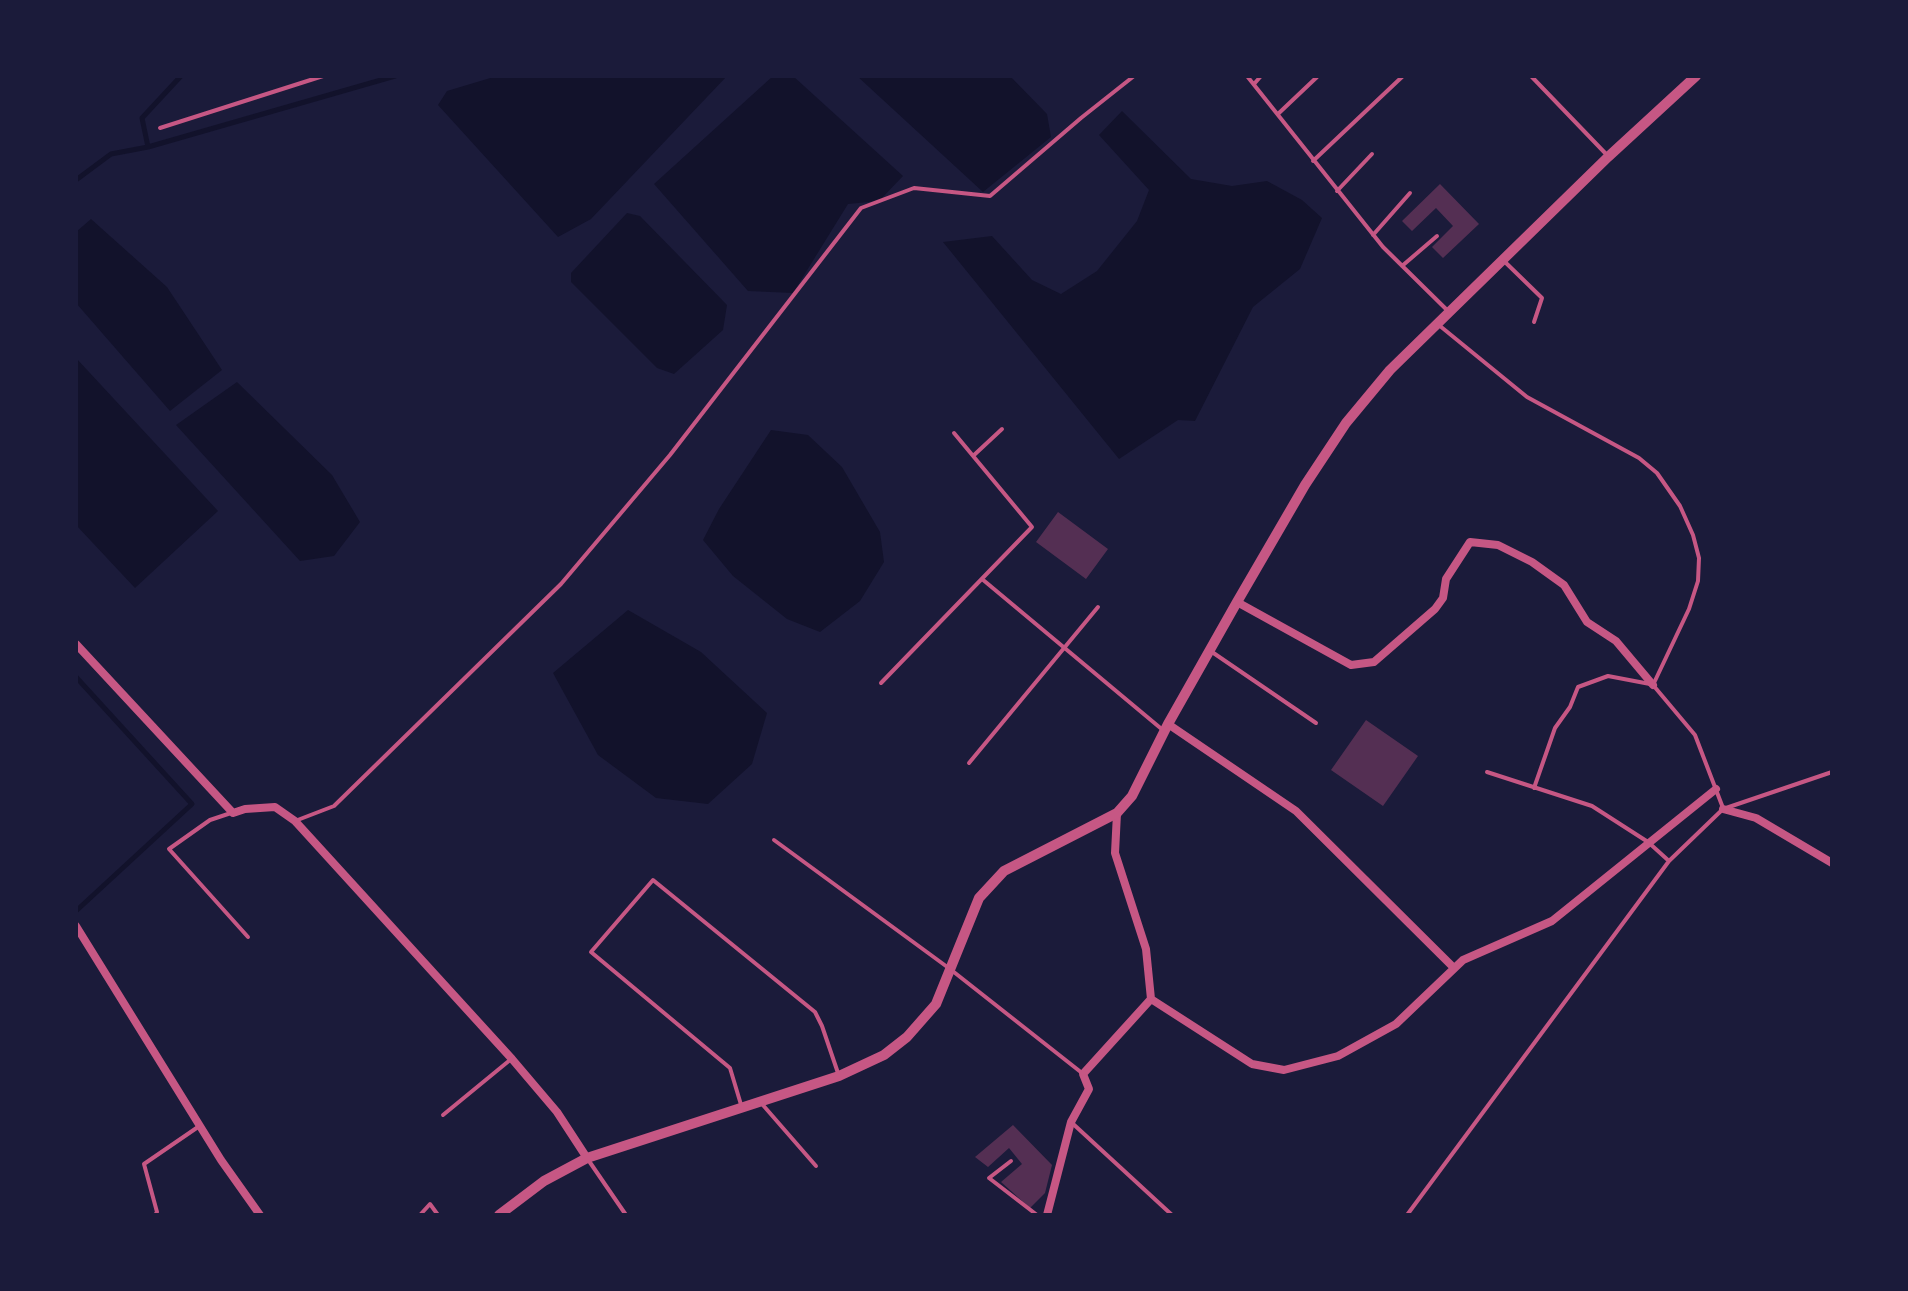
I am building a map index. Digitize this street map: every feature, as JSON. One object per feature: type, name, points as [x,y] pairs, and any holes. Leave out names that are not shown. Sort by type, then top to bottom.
[{"type":"street","points":[[499,1215],[544,1181],[587,1158],[839,1076],[884,1055],[907,1037],[936,1004],[979,898],[1004,871],[1117,813],[1132,796],[1166,728],[1237,602],[1305,485],[1346,423],[1390,370],[1608,157],[1696,76]]},
{"type":"street","points":[[1237,602],[1351,665],[1374,662],[1435,609],[1443,598],[1446,579],[1470,542],[1498,545],[1532,562],[1564,585],[1587,622],[1616,641],[1653,685]]},
{"type":"street","points":[[76,644],[233,813],[275,807],[295,821],[512,1059],[557,1112],[587,1158]]},
{"type":"street","points":[[1166,728],[1296,811],[1454,968]]},
{"type":"street","points":[[1151,999],[1252,1064],[1284,1070],[1338,1056],[1396,1024],[1463,960],[1552,921],[1716,789]]},
{"type":"street","points":[[1723,809],[1756,818],[1832,863]]},
{"type":"street","points":[[1047,1215],[1071,1122],[1089,1089],[1083,1074],[1151,999],[1146,949],[1115,853],[1117,813]]},
{"type":"street","points":[[76,926],[200,1126],[260,1215]]},
{"type":"lane","points":[[160,128],[323,76]]},
{"type":"lane","points":[[295,821],[334,806],[561,584],[670,455],[861,208],[914,188],[990,196],[1134,76]]},
{"type":"lane","points":[[1247,76],[1373,235],[1450,313]]},
{"type":"lane","points":[[1254,84],[1261,76]]},
{"type":"lane","points":[[1313,161],[1403,76]]},
{"type":"lane","points":[[1531,76],[1608,157]]},
{"type":"lane","points":[[1279,113],[1317,77]]},
{"type":"lane","points":[[1337,191],[1372,154]]},
{"type":"lane","points":[[1373,235],[1410,193]]},
{"type":"lane","points":[[1402,266],[1437,236]]},
{"type":"lane","points":[[1504,260],[1542,298],[1534,322]]},
{"type":"lane","points":[[1438,324],[1527,397],[1597,432],[1639,458],[1657,473],[1680,506],[1699,558],[1698,581],[1689,609],[1653,685]]},
{"type":"lane","points":[[973,456],[1002,429]]},
{"type":"lane","points":[[881,683],[1032,527],[954,433]]},
{"type":"lane","points":[[982,579],[1166,728]]},
{"type":"lane","points":[[969,763],[1098,607]]},
{"type":"lane","points":[[1210,650],[1316,723]]},
{"type":"lane","points":[[1534,788],[1555,728],[1570,707],[1578,687],[1608,676],[1653,685],[1695,735],[1723,809]]},
{"type":"lane","points":[[1487,772],[1592,806],[1648,842],[1669,861]]},
{"type":"lane","points":[[1407,1215],[1669,861],[1723,809],[1832,772]]},
{"type":"lane","points":[[233,813],[210,820],[169,849],[248,937]]},
{"type":"lane","points":[[774,840],[950,969],[1083,1074]]},
{"type":"lane","points":[[743,1109],[730,1068],[591,952],[653,880],[815,1012],[839,1076]]},
{"type":"lane","points":[[443,1115],[512,1059]]},
{"type":"lane","points":[[759,1101],[816,1166]]},
{"type":"lane","points":[[1071,1122],[1172,1215]]},
{"type":"lane","points":[[155,1215],[157,1212],[144,1164],[200,1126]]},
{"type":"lane","points":[[587,1158],[626,1215]]},
{"type":"lane","points":[[1011,1161],[989,1178],[1037,1215]]},
{"type":"lane","points":[[420,1215],[430,1204],[438,1215]]},
{"type":"shaded area","points":[[497,76],[727,76],[591,219],[558,237],[438,105],[447,91]]},
{"type":"shaded area","points":[[773,76],[793,76],[903,176],[879,201],[848,204],[793,293],[748,291],[654,184]]},
{"type":"shaded area","points":[[857,76],[1010,76],[1047,114],[1051,137],[983,192]]},
{"type":"shaded area","points":[[1122,111],[1191,179],[1232,186],[1267,181],[1302,200],[1322,218],[1300,269],[1253,307],[1195,421],[1178,420],[1119,459],[943,242],[992,236],[1032,280],[1061,294],[1097,271],[1137,221],[1149,190],[1099,135]]},
{"type":"shaded area","points":[[627,213],[640,216],[727,305],[723,330],[674,374],[657,368],[571,282],[571,273]]},
{"type":"shaded area","points":[[91,219],[167,287],[222,370],[170,411],[76,303],[76,232]]},
{"type":"shaded area","points":[[76,358],[218,511],[135,588],[76,525]]},
{"type":"shaded area","points":[[237,382],[332,475],[360,522],[334,556],[300,561],[176,425]]},
{"type":"shaded area","points":[[771,430],[808,435],[842,467],[880,532],[884,562],[860,601],[820,632],[787,619],[733,576],[703,540],[719,509]]},
{"type":"shaded area","points":[[628,610],[701,652],[767,713],[752,764],[708,804],[656,798],[598,755],[553,673]]},
{"type":"building","points":[[1440,184],[1479,224],[1443,258],[1432,247],[1453,226],[1436,208],[1412,231],[1402,221]]},
{"type":"building","points":[[1058,512],[1108,549],[1086,579],[1036,542]]},
{"type":"building","points":[[1366,720],[1418,756],[1383,806],[1331,770]]},
{"type":"building","points":[[1013,1125],[1052,1165],[1045,1193],[1030,1208],[1001,1182],[1022,1164],[1009,1148],[988,1167],[975,1157]]},
{"type":"waterway","points":[[76,180],[111,154],[148,147],[142,118],[181,76]]},
{"type":"waterway","points":[[148,147],[395,76]]},
{"type":"waterway","points":[[76,677],[192,804],[76,911]]}]
